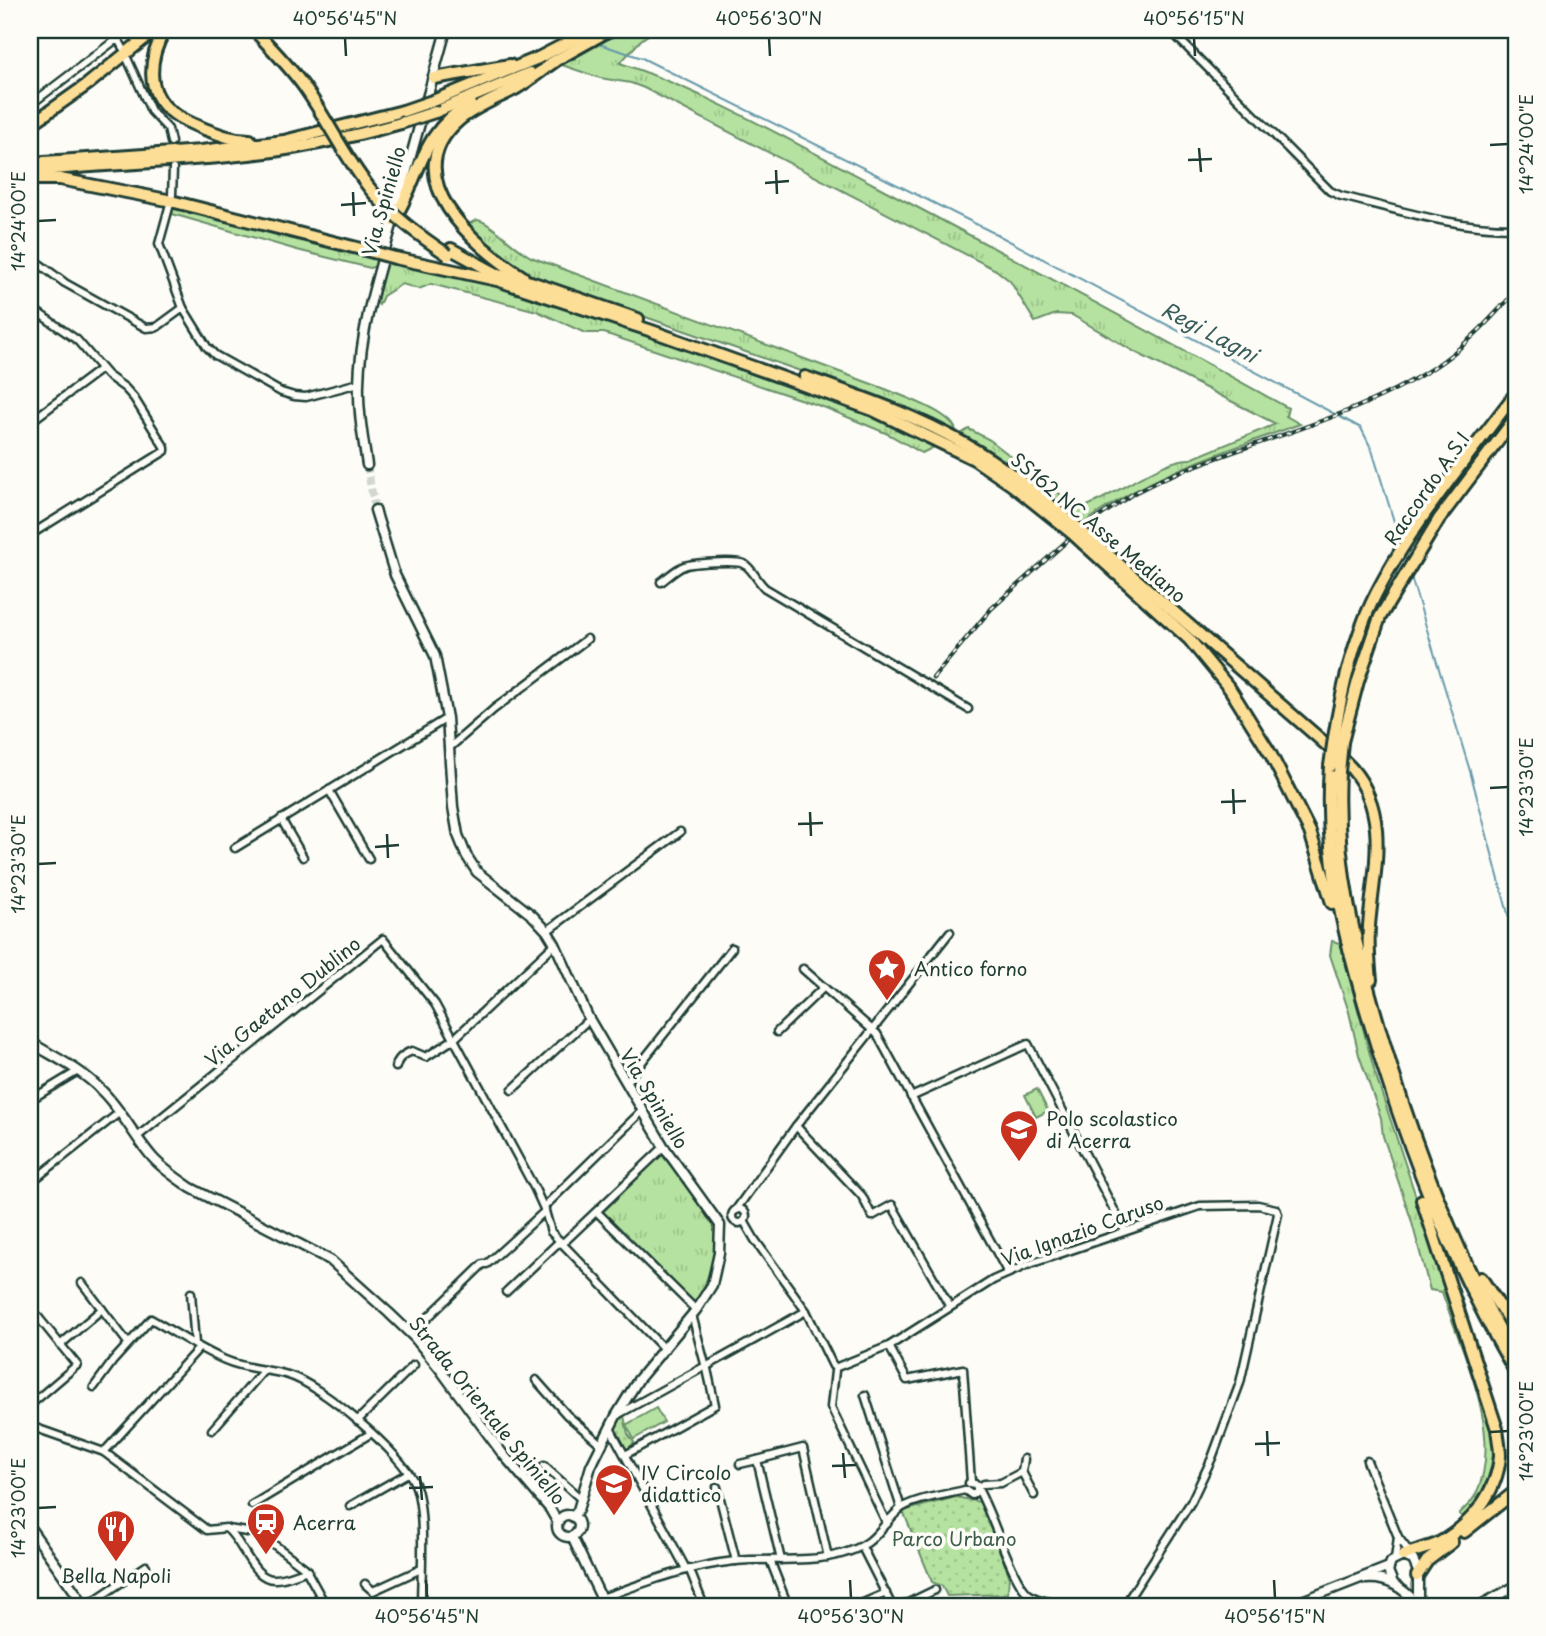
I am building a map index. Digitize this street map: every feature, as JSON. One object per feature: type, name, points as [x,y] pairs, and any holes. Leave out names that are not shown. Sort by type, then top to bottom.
[{"type":"highway","points":[[30,125],[155,30]]},
{"type":"highway","points":[[165,30],[151,62],[151,76],[162,102],[170,112],[223,136],[241,140],[284,141]]},
{"type":"highway","points":[[30,163],[201,151],[284,141],[403,111],[438,99],[534,60],[592,30]]},
{"type":"highway","points":[[393,221],[404,203],[426,150],[440,127],[463,108],[498,88],[555,61],[610,30]]},
{"type":"highway","points":[[257,31],[291,60],[311,87],[346,146],[374,184],[409,220],[450,252],[497,280]]},
{"type":"highway","points":[[434,78],[534,60]]},
{"type":"highway","points":[[531,282],[496,259],[451,211],[440,196],[434,167],[438,149],[447,133],[460,120],[517,88],[555,61]]},
{"type":"highway","points":[[30,171],[251,154],[331,140],[401,123],[498,88]]},
{"type":"highway","points":[[30,179],[60,179],[167,200],[395,258],[497,280]]},
{"type":"highway","points":[[450,252],[495,273],[531,282]]},
{"type":"highway","name":"SS162 NC Asse Mediano","points":[[497,280],[787,378],[929,431]]},
{"type":"highway","name":"SS162 NC Asse Mediano","points":[[531,282],[869,399],[955,443],[1020,481],[1320,739],[1353,771],[1371,801],[1376,820],[1377,864],[1369,924],[1356,955],[1358,985],[1394,1104],[1434,1211],[1456,1261],[1516,1373]]},
{"type":"highway","name":"Raccordo A.S.I","points":[[1338,740],[1339,704],[1370,606],[1428,510],[1516,393]]},
{"type":"highway","name":"Raccordo A.S.I","points":[[1338,740],[1380,617],[1439,519],[1516,417]]},
{"type":"highway","name":"SS162 NC Asse Mediano","points":[[1087,541],[1189,639],[1230,689],[1270,753],[1310,832],[1342,916]]},
{"type":"highway","points":[[1338,740],[1328,822],[1331,864],[1342,916],[1356,955]]},
{"type":"highway","name":"SS162 NC Asse Mediano","points":[[1356,955],[1426,1169],[1465,1261],[1516,1358]]},
{"type":"highway","points":[[1394,1104],[1411,1170],[1497,1429],[1500,1455],[1494,1483],[1480,1508],[1469,1520],[1441,1541],[1406,1557]]},
{"type":"highway","points":[[1426,1169],[1477,1271],[1516,1331]]},
{"type":"highway","points":[[1417,1576],[1432,1556],[1516,1491]]},
{"type":"street","name":"Via Spiniello","points":[[367,465],[359,383],[368,321],[446,30]]},
{"type":"street","points":[[1170,30],[1335,194],[1458,223],[1516,228]]},
{"type":"street","points":[[30,105],[114,41],[119,41],[123,48]]},
{"type":"street","points":[[127,58],[151,111],[168,129],[171,142]]},
{"type":"street","points":[[172,195],[173,169]]},
{"type":"street","points":[[170,204],[159,244],[183,308],[206,347],[223,361],[281,391],[306,397],[359,383]]},
{"type":"street","points":[[30,257],[65,283],[150,329],[183,308]]},
{"type":"street","points":[[30,307],[77,340],[101,369],[134,398],[164,444],[165,451],[30,535]]},
{"type":"street","points":[[30,422],[101,369]]},
{"type":"street","name":"Via Spiniello","points":[[375,510],[395,575],[435,656],[447,718],[453,807],[458,835],[466,855],[477,872],[533,916],[547,931],[589,1019],[642,1111],[664,1147],[723,1224]]},
{"type":"street","points":[[662,582],[682,567],[690,565],[738,562],[747,565],[757,582],[765,588],[968,709]]},
{"type":"street","points":[[449,748],[587,639]]},
{"type":"street","points":[[236,848],[447,718]]},
{"type":"street","points":[[329,790],[369,859]]},
{"type":"street","points":[[281,820],[303,857]]},
{"type":"street","points":[[547,931],[680,832]]},
{"type":"street","points":[[573,1517],[591,1466],[616,1416],[638,1380],[694,1313],[712,1285],[723,1224],[796,1126],[950,932]]},
{"type":"street","name":"Via Gaetano Dublino","points":[[137,1137],[383,939],[435,1004],[544,1209],[551,1232],[665,1350]]},
{"type":"street","points":[[396,1067],[404,1054],[412,1051],[426,1057],[454,1039],[555,944]]},
{"type":"street","points":[[625,1082],[732,948]]},
{"type":"street","points":[[803,969],[877,1034],[1008,1273]]},
{"type":"street","points":[[777,1032],[824,987]]},
{"type":"street","points":[[512,1090],[589,1019]]},
{"type":"street","name":"Strada Orientale Spiniello","points":[[30,1042],[78,1071],[101,1090],[153,1159],[191,1188],[330,1260],[411,1334],[502,1453],[550,1509],[558,1523]]},
{"type":"street","points":[[911,1097],[1028,1044],[1125,1231]]},
{"type":"street","points":[[30,1100],[78,1071]]},
{"type":"street","points":[[411,1334],[544,1209],[642,1111]]},
{"type":"street","points":[[30,1183],[120,1112]]},
{"type":"street","points":[[796,1126],[862,1196],[872,1216],[892,1205],[950,1307]]},
{"type":"street","points":[[506,1292],[597,1212],[664,1147]]},
{"type":"street","points":[[30,1167],[37,1177]]},
{"type":"street","points":[[723,1224],[740,1222],[746,1214],[743,1210],[743,1199]]},
{"type":"street","name":"Via Ignazio Caruso","points":[[835,1368],[889,1346],[1008,1273],[1200,1206],[1258,1205],[1276,1209],[1278,1214],[1240,1383],[1212,1458],[1191,1502],[1124,1606]]},
{"type":"street","points":[[733,1212],[743,1210]]},
{"type":"street","points":[[597,1212],[694,1313],[715,1405],[625,1455]]},
{"type":"street","points":[[733,1212],[806,1311],[835,1368],[831,1407],[887,1524]]},
{"type":"street","points":[[82,1283],[128,1343]]},
{"type":"street","points":[[104,1452],[197,1346],[191,1293]]},
{"type":"street","points":[[60,1345],[102,1309]]},
{"type":"street","points":[[616,1416],[806,1311]]},
{"type":"street","points":[[30,1405],[77,1365],[38,1317]]},
{"type":"street","points":[[94,1387],[128,1343],[151,1319],[229,1362],[289,1375],[306,1383],[392,1451],[408,1473],[419,1497],[421,1606]]},
{"type":"street","points":[[889,1346],[907,1380],[963,1368],[974,1485],[983,1496],[1021,1587],[1037,1598],[1072,1606]]},
{"type":"street","points":[[357,1421],[414,1365]]},
{"type":"street","points":[[212,1430],[264,1370]]},
{"type":"street","points":[[536,1381],[567,1415],[602,1445]]},
{"type":"street","points":[[865,1395],[901,1508]]},
{"type":"street","points":[[30,1426],[104,1452],[207,1530],[226,1528],[260,1534],[308,1570],[326,1606]]},
{"type":"street","points":[[610,1428],[687,1569],[704,1606]]},
{"type":"street","points":[[252,1505],[370,1434]]},
{"type":"street","points":[[740,1464],[803,1448],[828,1557]]},
{"type":"street","points":[[1024,1459],[1021,1472],[1034,1495]]},
{"type":"street","points":[[757,1460],[781,1560]]},
{"type":"street","points":[[1367,1461],[1406,1557],[1417,1576],[1419,1605]]},
{"type":"street","points":[[544,1466],[581,1499]]},
{"type":"street","points":[[572,1536],[603,1602],[687,1569],[736,1561],[828,1557],[862,1547],[874,1539],[901,1508],[965,1490],[966,1485],[1001,1483],[1021,1472]]},
{"type":"street","points":[[349,1506],[408,1473]]},
{"type":"street","points":[[717,1487],[736,1561]]},
{"type":"street","points":[[572,1536],[561,1534],[558,1523],[566,1516],[573,1517]]},
{"type":"street","points":[[572,1536],[579,1527],[573,1517]]},
{"type":"street","points":[[226,1528],[235,1535],[254,1569],[268,1578],[276,1580],[308,1570]]},
{"type":"street","points":[[32,1534],[86,1606],[146,1566]]},
{"type":"street","points":[[1398,1537],[1406,1557]]},
{"type":"street","points":[[862,1547],[892,1606]]},
{"type":"street","points":[[1289,1606],[1356,1581],[1406,1557]]},
{"type":"street","points":[[770,1560],[788,1606]]},
{"type":"street","points":[[1389,1567],[1389,1576],[1419,1605]]},
{"type":"street","points":[[365,1584],[373,1591],[421,1569]]},
{"type":"street","points":[[1356,1581],[1373,1578],[1397,1585],[1412,1583],[1417,1576]]},
{"type":"street","points":[[1479,1606],[1497,1602],[1516,1586]]},
{"type":"street","points":[[902,1606],[935,1590]]},
{"type":"street","points":[[856,1606],[886,1593]]},
{"type":"green space","points":[[624,30],[655,30],[641,40],[620,63],[717,103],[925,211],[1288,408],[1286,416],[1300,424],[1214,455],[1158,479],[1105,508],[1080,526],[959,435],[969,429],[990,440],[1079,509],[1166,465],[1191,459],[1276,424],[1135,352],[1072,315],[1056,314],[1035,322],[1010,281],[996,270],[644,88],[600,78],[562,65]]},
{"type":"green space","points":[[173,202],[379,255],[376,266],[370,268],[297,250],[169,213]]},
{"type":"green space","points":[[477,220],[489,225],[531,257],[905,397],[947,419],[956,432],[954,434],[829,381],[531,277],[505,260],[468,224]]},
{"type":"green space","points":[[386,257],[522,293],[647,335],[858,408],[938,445],[922,453],[888,434],[826,408],[604,333],[585,333],[537,311],[431,284],[419,289],[402,284],[383,296],[379,305],[377,302]]},
{"type":"green space","points":[[1332,941],[1340,943],[1375,1073],[1493,1429],[1494,1458],[1491,1478],[1488,1487],[1464,1519],[1459,1514],[1475,1497],[1484,1471],[1486,1446],[1483,1419],[1469,1366],[1442,1292],[1430,1290],[1411,1219],[1383,1136],[1381,1118],[1359,1055],[1349,1012],[1330,955]]},
{"type":"green space","points":[[1037,1089],[1048,1111],[1036,1117],[1025,1095]]},
{"type":"green space","points":[[661,1154],[715,1225],[716,1244],[711,1266],[695,1304],[603,1212]]},
{"type":"green space","points":[[656,1408],[664,1422],[634,1439],[626,1425]]},
{"type":"green space","points":[[624,1416],[628,1434],[634,1442],[626,1452],[612,1428],[619,1418]]},
{"type":"green space","name":"Parco Urbano","points":[[956,1497],[980,1502],[1009,1575],[1008,1594],[947,1596],[942,1586],[932,1582],[903,1511]]},
{"type":"waterway","name":"Regi Lagni","points":[[558,30],[574,35]]},
{"type":"waterway","name":"Regi Lagni","points":[[596,43],[642,58],[996,234],[1361,428],[1372,450],[1400,541]]},
{"type":"waterway","name":"Regi Lagni","points":[[1404,554],[1407,565]]},
{"type":"waterway","name":"Regi Lagni","points":[[1411,577],[1470,771],[1516,944]]},
{"type":"tunnel","points":[[367,465],[375,510]]},
{"type":"railway","points":[[1087,525],[1134,493],[1162,479],[1342,413],[1411,381],[1463,345],[1516,291]]},
{"type":"railway","points":[[933,678],[991,609],[1068,540]]},
{"type":"place","name":"Antico forno","points":[[887,1002]]},
{"type":"place","name":"Polo scolastico di Acerra","points":[[1019,1163]]},
{"type":"place","name":"IV Circolo didattico","points":[[614,1517]]},
{"type":"place","name":"Acerra","points":[[266,1556]]},
{"type":"place","name":"Bella Napoli","points":[[116,1563]]}]
